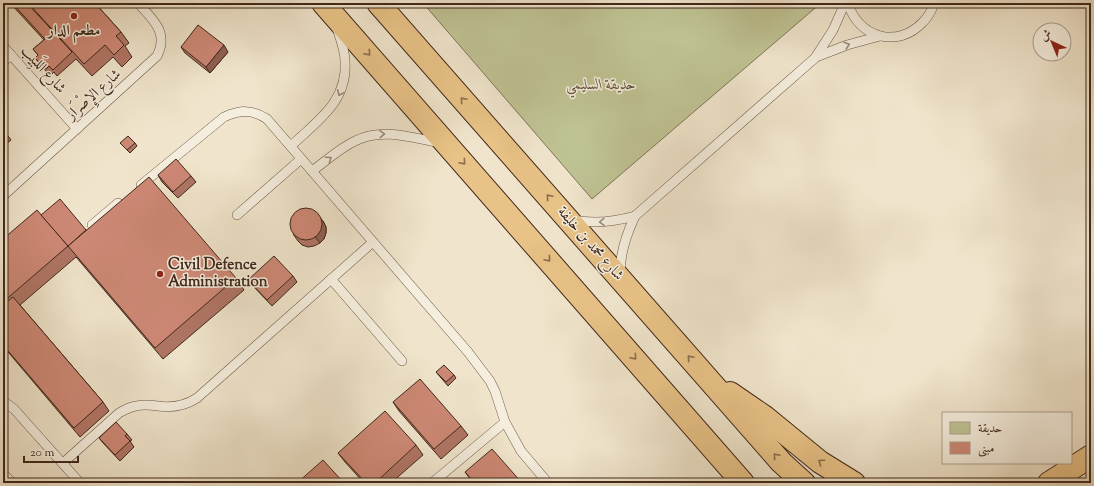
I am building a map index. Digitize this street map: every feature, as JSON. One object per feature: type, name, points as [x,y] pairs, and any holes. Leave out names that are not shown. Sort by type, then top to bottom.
[{"type":"highway","name":"شارع محمد بن خليفة","points":[[378,3],[781,462],[804,483]]},
{"type":"highway","points":[[328,9],[743,483]]},
{"type":"highway","points":[[710,381],[747,404],[820,462],[854,483]]},
{"type":"highway","points":[[718,453],[733,483]]},
{"type":"highway","points":[[1049,483],[1091,456]]},
{"type":"lane","name":"شارع الإِصْرَار","points":[[3,196],[153,62],[160,50],[162,36],[156,23],[138,3]]},
{"type":"lane","points":[[846,3],[858,22],[868,31],[880,36],[894,37],[906,34],[918,27],[927,18],[934,3]]},
{"type":"lane","points":[[620,279],[623,246],[635,216],[815,58],[833,30],[846,3]]},
{"type":"lane","points":[[291,146],[335,103],[342,89],[346,74],[345,59],[328,9]]},
{"type":"lane","points":[[815,58],[847,45],[880,36]]},
{"type":"lane","name":"شارع اللَبِيب","points":[[3,46],[77,129]]},
{"type":"lane","points":[[3,62],[11,55]]},
{"type":"lane","points":[[92,225],[224,117],[238,112],[248,111],[258,113],[267,119],[291,146],[468,352],[490,381],[495,391],[505,422],[521,451],[548,483]]},
{"type":"lane","points":[[312,171],[355,141],[376,134],[399,135],[447,144]]},
{"type":"lane","points":[[237,215],[302,159]]},
{"type":"lane","points":[[568,219],[588,222],[608,222],[635,216]]},
{"type":"lane","points":[[63,463],[127,408],[137,405],[176,407],[198,398],[373,242]]},
{"type":"lane","points":[[331,279],[402,360]]},
{"type":"lane","points":[[3,395],[80,483]]},
{"type":"lane","points":[[3,401],[14,409]]},
{"type":"lane","points":[[432,483],[505,422]]},
{"type":"lane","points":[[3,473],[12,483]]},
{"type":"green space","name":"حديقة السليمي","points":[[423,3],[821,3],[592,199]]},
{"type":"building","points":[[12,3],[27,3],[72,52],[53,70],[49,66],[46,69],[35,58],[38,55],[33,49],[45,39]]},
{"type":"building","points":[[28,3],[95,3],[121,32],[116,36],[124,45],[114,55],[105,45],[84,64]]},
{"type":"building","points":[[198,25],[224,45],[206,67],[181,47]]},
{"type":"building","points":[[128,136],[135,143],[127,150],[120,143]]},
{"type":"building","points":[[176,159],[191,176],[173,192],[158,175]]},
{"type":"building","name":"Civil Defence Administration","points":[[149,177],[236,278],[155,348],[68,246]]},
{"type":"building","points":[[60,199],[86,230],[68,246],[41,215]]},
{"type":"building","points":[[306,208],[315,211],[319,215],[322,224],[319,233],[315,237],[306,240],[297,237],[293,233],[290,224],[293,215],[297,211]]},
{"type":"building","points":[[37,210],[68,246],[3,302],[3,239]]},
{"type":"building","points":[[274,256],[293,276],[267,300],[248,280]]},
{"type":"building","points":[[13,297],[103,402],[74,428],[3,345],[3,305]]},
{"type":"building","points":[[444,365],[454,375],[446,382],[436,372]]},
{"type":"building","points":[[420,379],[461,426],[434,449],[393,402]]},
{"type":"building","points":[[385,411],[416,445],[375,483],[366,483],[338,453]]},
{"type":"building","points":[[116,422],[127,434],[125,436],[130,441],[115,455],[99,438]]},
{"type":"building","points":[[492,449],[522,483],[475,483],[465,472]]},
{"type":"building","points":[[323,460],[344,483],[297,483]]},
{"type":"place","name":"مطعم الدار","points":[[74,16]]},
{"type":"place","name":"Civil Defence Administration","points":[[160,274]]}]
